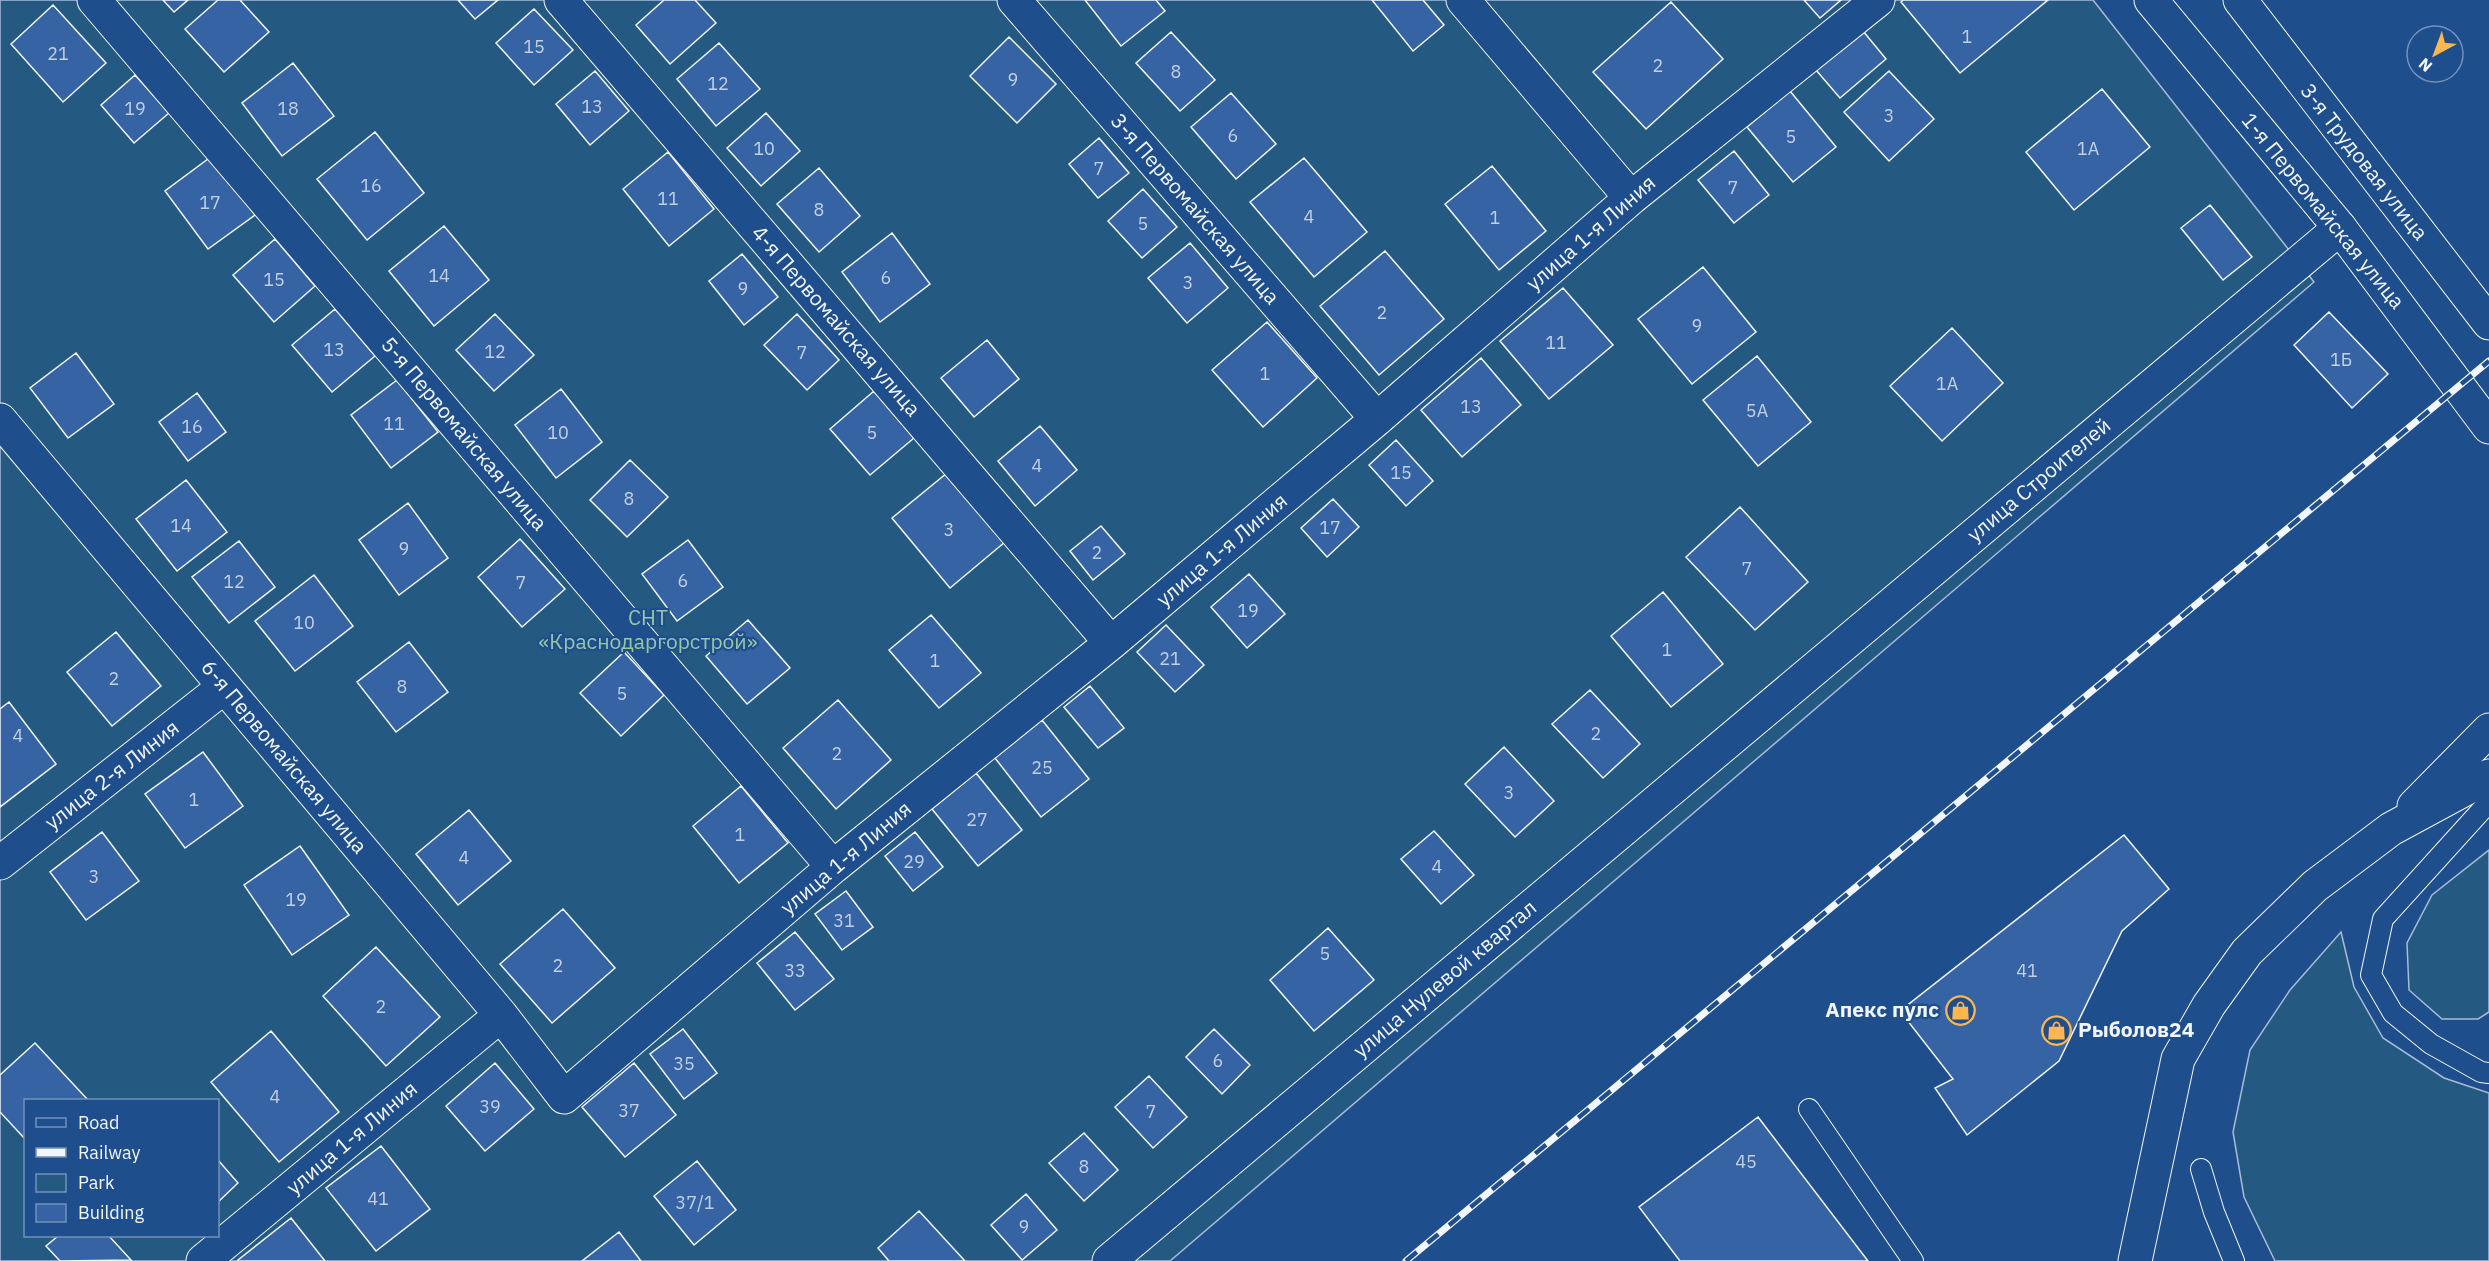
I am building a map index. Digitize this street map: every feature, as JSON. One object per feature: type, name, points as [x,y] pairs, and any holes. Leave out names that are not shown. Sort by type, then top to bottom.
[{"type":"street","name":"5-я Первомайская улица","points":[[94,0],[833,867]]},
{"type":"street","name":"4-я Первомайская улица","points":[[561,0],[1111,643]]},
{"type":"street","name":"3-я Первомайская улица","points":[[1014,0],[1377,418]]},
{"type":"street","points":[[1463,0],[1631,198]]},
{"type":"street","name":"улица 1-я Линия","points":[[564,1097],[833,867],[1111,643],[1377,418],[1631,198],[1878,0]]},
{"type":"street","name":"1-я Первомайская улица","points":[[2151,0],[2340,228],[2489,427]]},
{"type":"street","name":"3-я Трудовая улица","points":[[2240,0],[2489,323]]},
{"type":"street","name":"улица Строителей","points":[[1780,697],[2340,228]]},
{"type":"street","name":"6-я Первомайская улица","points":[[0,420],[501,1015],[564,1097]]},
{"type":"street","name":"улица 2-я Линия","points":[[0,863],[224,687]]},
{"type":"street","name":"улица Нулевой квартал","points":[[1109,1261],[1780,697]]},
{"type":"street","points":[[2135,1261],[2178,1059],[2209,1005],[2247,952],[2315,886],[2391,829],[2489,730]]},
{"type":"street","points":[[2391,829],[2489,776]]},
{"type":"street","name":"улица 1-я Линия","points":[[203,1261],[501,1015]]},
{"type":"lane","points":[[2489,802],[2383,919],[2371,975],[2394,1013],[2431,1044],[2481,1072],[2489,1073]]},
{"type":"lane","points":[[1809,1109],[1913,1261]]},
{"type":"lane","points":[[2201,1168],[2214,1212],[2234,1261]]},
{"type":"green space","name":"СНТ «Краснодаргорстрой»","points":[[0,0],[2093,0],[2314,282],[1170,1261],[0,1261]]},
{"type":"green space","points":[[2489,850],[2489,1012],[2478,1019],[2442,1019],[2409,990],[2407,943],[2432,895]]},
{"type":"green space","points":[[2341,932],[2354,987],[2383,1038],[2444,1078],[2489,1093],[2489,1261],[2275,1261],[2244,1197],[2233,1132],[2250,1050],[2290,990]]},
{"type":"building","points":[[163,0],[188,0],[174,12]]},
{"type":"building","points":[[218,0],[240,0],[269,32],[224,72],[185,29]]},
{"type":"building","points":[[458,0],[498,0],[475,19]]},
{"type":"building","points":[[664,0],[695,0],[716,23],[670,64],[636,25]]},
{"type":"building","points":[[1085,0],[1156,0],[1165,11],[1121,46]]},
{"type":"building","points":[[1372,0],[1423,0],[1444,25],[1413,51]]},
{"type":"building","points":[[1804,0],[1841,0],[1820,18]]},
{"type":"building","points":[[1903,0],[2048,0],[1960,73],[1901,2]]},
{"type":"building","points":[[1671,2],[1723,59],[1646,129],[1593,72]]},
{"type":"building","points":[[53,5],[106,63],[63,102],[11,44]]},
{"type":"building","points":[[534,9],[573,50],[534,85],[496,43]]},
{"type":"building","points":[[1863,31],[1886,59],[1840,98],[1816,70]]},
{"type":"building","points":[[1171,32],[1215,80],[1180,111],[1136,63]]},
{"type":"building","points":[[1009,37],[1056,84],[1017,123],[970,76]]},
{"type":"building","points":[[719,43],[760,89],[716,126],[677,79]]},
{"type":"building","points":[[293,63],[334,116],[282,156],[242,103]]},
{"type":"building","points":[[595,71],[629,111],[590,145],[556,104]]},
{"type":"building","points":[[1889,71],[1934,119],[1889,161],[1844,112]]},
{"type":"building","points":[[135,75],[169,113],[134,143],[101,105]]},
{"type":"building","points":[[2102,89],[2150,147],[2074,210],[2026,152]]},
{"type":"building","points":[[1790,91],[1836,147],[1793,182],[1747,127]]},
{"type":"building","points":[[1231,93],[1276,144],[1236,179],[1191,127]]},
{"type":"building","points":[[766,113],[800,151],[761,186],[727,148]]},
{"type":"building","points":[[375,132],[424,193],[367,240],[317,179]]},
{"type":"building","points":[[1099,138],[1129,173],[1098,198],[1069,164]]},
{"type":"building","points":[[1734,151],[1769,195],[1734,223],[1698,180]]},
{"type":"building","points":[[668,152],[714,209],[669,246],[623,189]]},
{"type":"building","points":[[212,156],[255,215],[208,249],[165,191]]},
{"type":"building","points":[[1304,158],[1367,232],[1314,277],[1250,202]]},
{"type":"building","points":[[1492,166],[1546,231],[1499,270],[1445,204]]},
{"type":"building","points":[[819,168],[860,216],[819,252],[777,204]]},
{"type":"building","points":[[1143,189],[1177,227],[1142,258],[1108,221]]},
{"type":"building","points":[[2210,205],[2252,257],[2223,280],[2181,228]]},
{"type":"building","points":[[444,226],[489,280],[434,326],[389,271]]},
{"type":"building","points":[[892,233],[930,284],[880,322],[842,272]]},
{"type":"building","points":[[275,239],[315,286],[274,322],[233,275]]},
{"type":"building","points":[[1190,243],[1228,288],[1187,323],[1148,278]]},
{"type":"building","points":[[1385,251],[1444,319],[1379,375],[1320,306]]},
{"type":"building","points":[[742,254],[778,297],[744,325],[709,281]]},
{"type":"building","points":[[1703,267],[1756,332],[1692,384],[1638,319]]},
{"type":"building","points":[[1563,288],[1613,345],[1549,399],[1500,341]]},
{"type":"building","points":[[335,309],[375,356],[332,392],[292,345]]},
{"type":"building","points":[[2329,312],[2388,374],[2352,408],[2294,345]]},
{"type":"building","points":[[495,314],[534,355],[494,391],[456,350]]},
{"type":"building","points":[[797,314],[839,360],[807,390],[764,345]]},
{"type":"building","points":[[1267,322],[1317,378],[1263,427],[1212,370]]},
{"type":"building","points":[[1952,328],[2003,383],[1942,441],[1890,386]]},
{"type":"building","points":[[987,340],[1019,379],[974,417],[941,378]]},
{"type":"building","points":[[76,353],[114,404],[68,438],[30,388]]},
{"type":"building","points":[[1757,356],[1811,422],[1758,466],[1703,400]]},
{"type":"building","points":[[1481,358],[1521,405],[1462,457],[1421,410]]},
{"type":"building","points":[[397,380],[438,432],[391,468],[351,415]]},
{"type":"building","points":[[561,389],[602,442],[556,478],[515,425]]},
{"type":"building","points":[[874,391],[914,438],[870,475],[830,429]]},
{"type":"building","points":[[197,393],[226,432],[188,461],[159,422]]},
{"type":"building","points":[[1040,426],[1077,470],[1035,506],[998,461]]},
{"type":"building","points":[[1396,440],[1433,481],[1406,506],[1369,465]]},
{"type":"building","points":[[630,460],[668,497],[627,537],[590,500]]},
{"type":"building","points":[[947,473],[1005,542],[950,588],[892,518]]},
{"type":"building","points":[[186,480],[227,532],[177,571],[136,519]]},
{"type":"building","points":[[1333,499],[1359,527],[1327,557],[1301,528]]},
{"type":"building","points":[[408,503],[448,558],[399,595],[359,540]]},
{"type":"building","points":[[1740,507],[1808,582],[1755,630],[1686,557]]},
{"type":"building","points":[[1101,526],[1125,554],[1093,580],[1070,551]]},
{"type":"building","points":[[520,539],[565,589],[522,627],[478,577]]},
{"type":"building","points":[[688,540],[723,587],[677,621],[642,574]]},
{"type":"building","points":[[239,541],[275,587],[229,623],[192,577]]},
{"type":"building","points":[[1249,574],[1285,614],[1247,648],[1211,607]]},
{"type":"building","points":[[314,575],[353,626],[295,671],[255,621]]},
{"type":"building","points":[[1663,592],[1723,664],[1671,707],[1611,636]]},
{"type":"building","points":[[931,615],[981,673],[939,708],[889,650]]},
{"type":"building","points":[[748,620],[790,668],[747,704],[706,656]]},
{"type":"building","points":[[1166,625],[1204,665],[1175,692],[1137,652]]},
{"type":"building","points":[[116,632],[161,686],[112,726],[67,672]]},
{"type":"building","points":[[409,642],[448,692],[396,732],[357,682]]},
{"type":"building","points":[[624,652],[664,695],[621,736],[580,693]]},
{"type":"building","points":[[1090,686],[1124,728],[1098,748],[1064,707]]},
{"type":"building","points":[[1590,690],[1640,744],[1603,778],[1552,724]]},
{"type":"building","points":[[838,700],[891,760],[836,809],[783,748]]},
{"type":"building","points":[[9,702],[56,764],[0,807],[0,709]]},
{"type":"building","points":[[1042,720],[1089,779],[1041,817],[995,758]]},
{"type":"building","points":[[1504,747],[1554,801],[1515,837],[1465,784]]},
{"type":"building","points":[[203,752],[243,806],[185,848],[145,794]]},
{"type":"building","points":[[976,773],[1022,830],[978,866],[932,809]]},
{"type":"building","points":[[741,786],[788,843],[739,883],[693,826]]},
{"type":"building","points":[[469,810],[511,861],[458,905],[416,854]]},
{"type":"building","points":[[1434,831],[1474,875],[1441,904],[1401,859]]},
{"type":"building","points":[[102,832],[139,881],[86,920],[50,872]]},
{"type":"building","points":[[915,832],[943,867],[913,891],[885,856]]},
{"type":"building","points":[[2124,835],[2169,889],[2122,931],[2059,1061],[1967,1135],[1935,1088],[1953,1079],[1900,1011]]},
{"type":"building","points":[[300,846],[349,915],[292,955],[244,885]]},
{"type":"building","points":[[846,891],[873,927],[842,950],[815,914]]},
{"type":"building","points":[[563,909],[615,968],[552,1023],[500,964]]},
{"type":"building","points":[[1328,928],[1374,980],[1314,1031],[1270,980]]},
{"type":"building","points":[[795,932],[834,979],[795,1010],[757,963]]},
{"type":"building","points":[[376,947],[440,1017],[386,1066],[323,996]]},
{"type":"building","points":[[683,1029],[717,1073],[684,1099],[650,1054]]},
{"type":"building","points":[[1214,1029],[1250,1065],[1222,1094],[1186,1057]]},
{"type":"building","points":[[271,1031],[339,1112],[279,1162],[211,1082]]},
{"type":"building","points":[[35,1043],[87,1099],[24,1099],[24,1138],[0,1112],[0,1075]]},
{"type":"building","points":[[495,1063],[534,1109],[485,1151],[446,1106]]},
{"type":"building","points":[[634,1063],[676,1115],[625,1157],[582,1107]]},
{"type":"building","points":[[1149,1076],[1187,1117],[1153,1148],[1115,1107]]},
{"type":"building","points":[[1758,1117],[1868,1261],[1680,1261],[1639,1207]]},
{"type":"building","points":[[1084,1133],[1118,1170],[1084,1201],[1049,1163]]},
{"type":"building","points":[[381,1146],[430,1209],[376,1251],[326,1188]]},
{"type":"building","points":[[219,1161],[238,1183],[219,1201]]},
{"type":"building","points":[[697,1161],[736,1210],[694,1245],[654,1196]]},
{"type":"building","points":[[1026,1194],[1057,1230],[1022,1260],[991,1225]]},
{"type":"building","points":[[919,1211],[965,1261],[889,1261],[878,1248]]},
{"type":"building","points":[[291,1218],[325,1261],[238,1260]]},
{"type":"building","points":[[619,1232],[641,1261],[582,1261]]},
{"type":"building","points":[[57,1237],[110,1237],[131,1260],[60,1261],[46,1246]]},
{"type":"railway","points":[[1406,1261],[2489,361]]},
{"type":"place","name":"Апекс пулс","points":[[1960,1010]]},
{"type":"place","name":"Рыболов24","points":[[2057,1030]]}]
